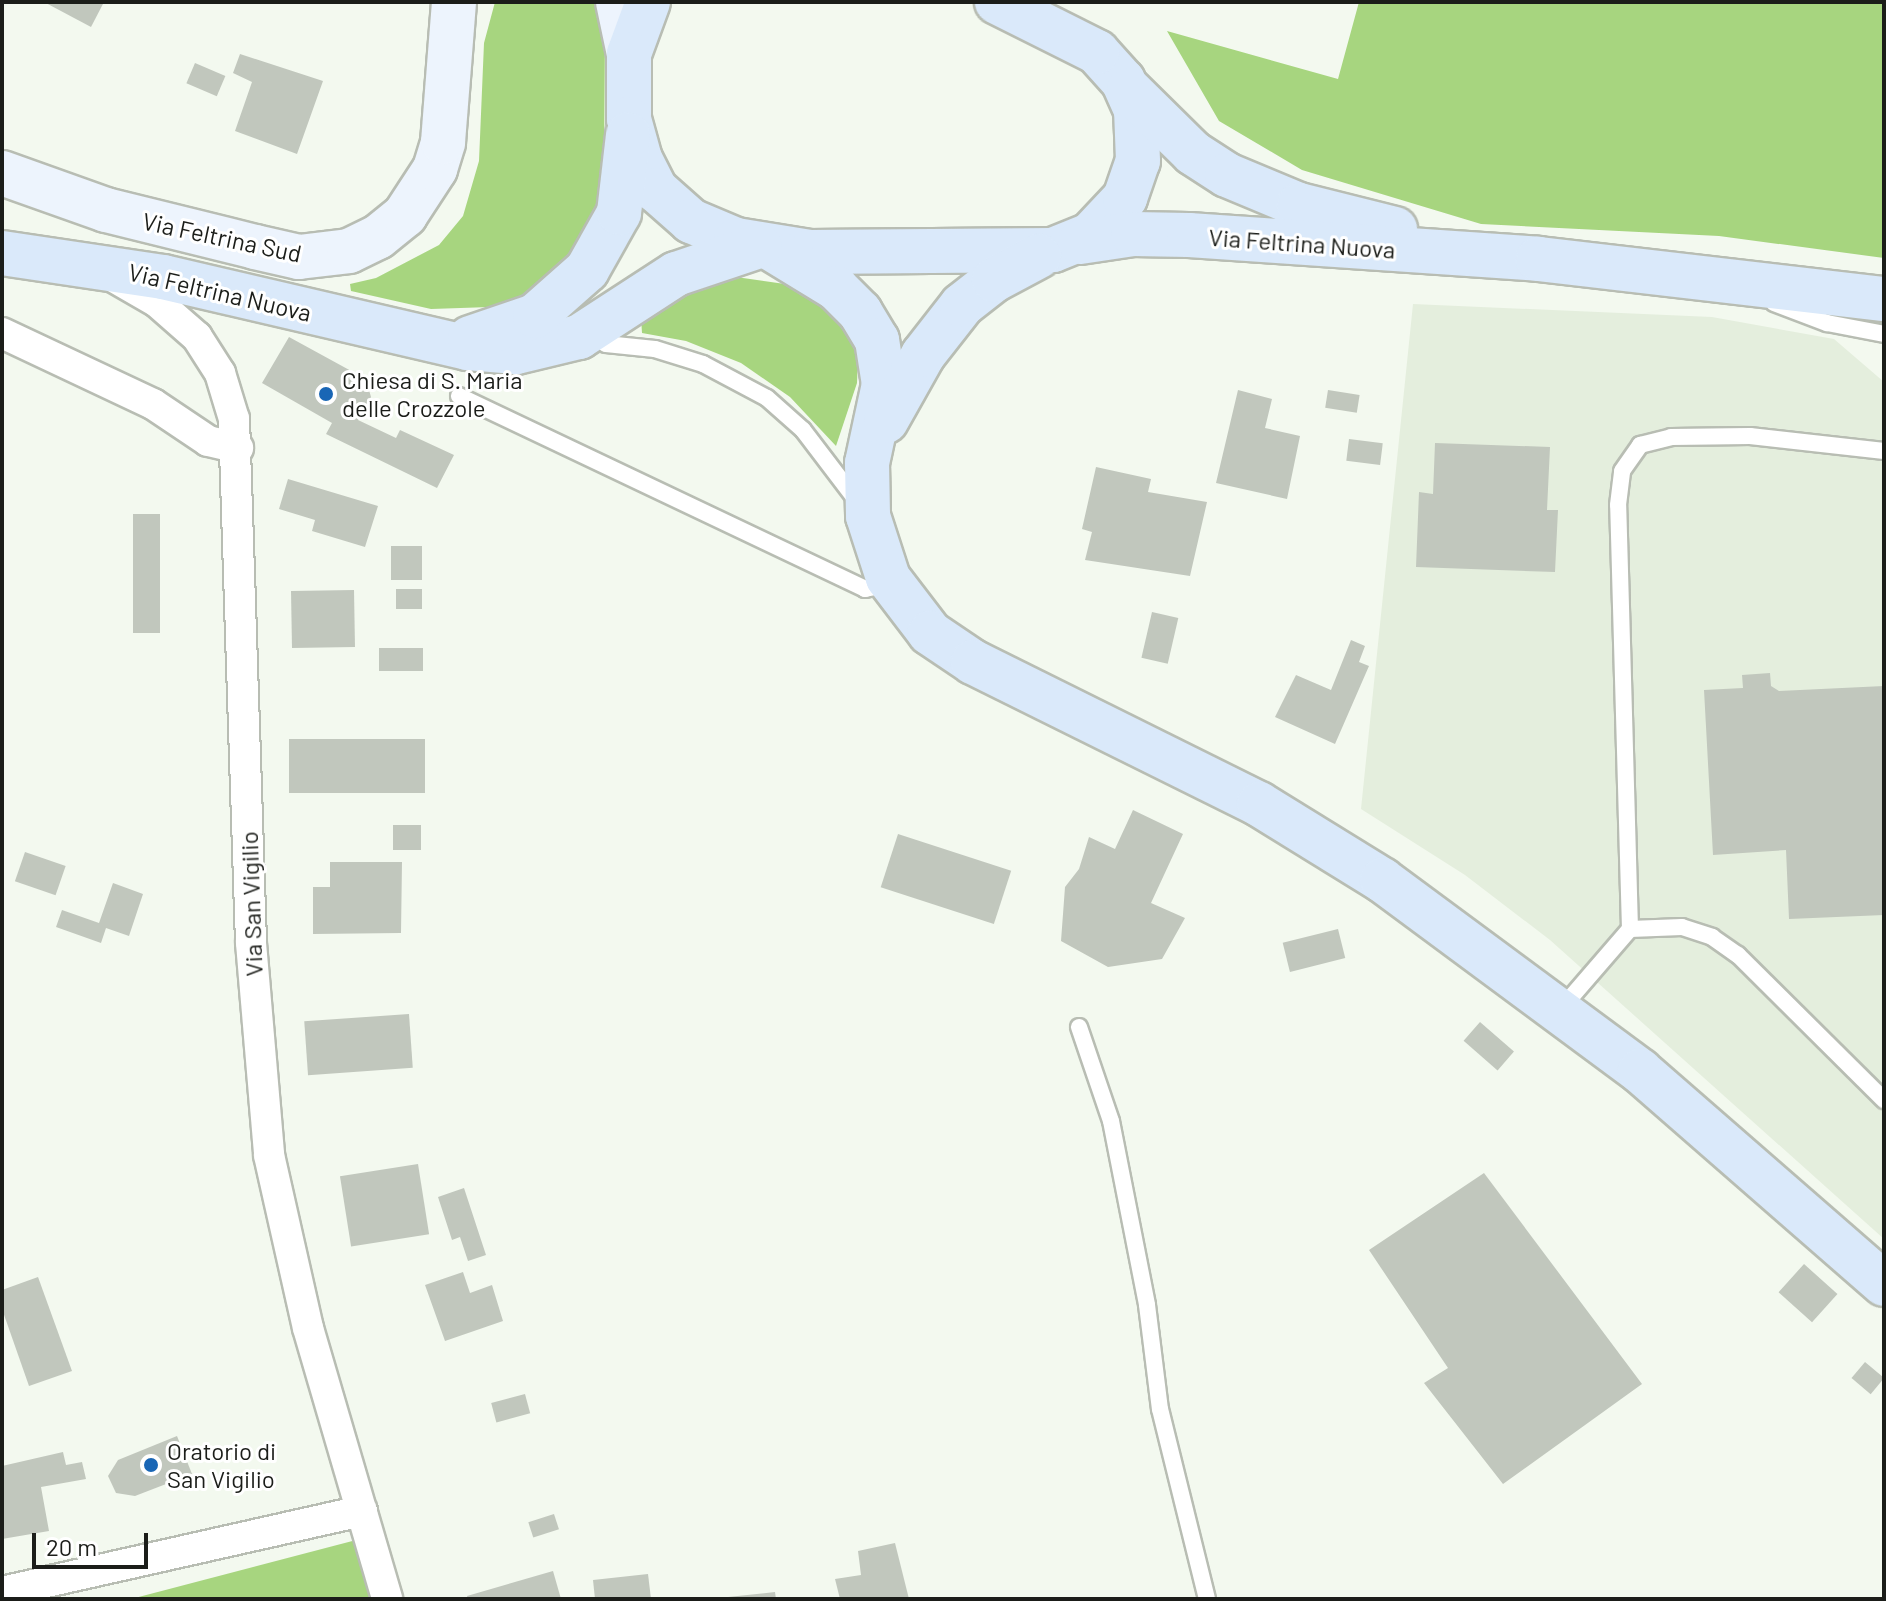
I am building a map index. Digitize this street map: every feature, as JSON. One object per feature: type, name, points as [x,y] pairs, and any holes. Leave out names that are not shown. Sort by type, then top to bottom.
[{"type":"main road","name":"Via Feltrina Sud","points":[[2,173],[106,210],[299,257],[349,251],[405,215],[435,169],[443,142],[454,2]]},
{"type":"main road","points":[[618,2],[629,54],[629,119],[640,159],[666,202],[712,232],[764,246],[884,253],[1060,248]]},
{"type":"main road","points":[[629,54],[648,2]]},
{"type":"main road","name":"Via Feltrina Nuova","points":[[997,2],[1087,45],[1193,153],[1264,193],[1369,224],[1538,259]]},
{"type":"main road","points":[[871,452],[923,355],[962,305],[994,280],[1104,224],[1131,186],[1139,134],[1129,89]]},
{"type":"main road","name":"Via Feltrina Nuova","points":[[435,341],[471,337],[528,319],[580,279],[606,243],[619,213],[629,119]]},
{"type":"main road","name":"Via Feltrina Nuova","points":[[1060,248],[1153,233],[1538,259],[1884,299]]},
{"type":"main road","points":[[764,246],[836,288],[873,332],[884,384],[865,483],[868,516],[892,584],[922,624],[948,647],[1292,823],[1382,880],[1640,1071],[1884,1284]]},
{"type":"main road","name":"Via Feltrina Nuova","points":[[2,253],[85,262],[435,341],[516,352],[558,344],[591,331],[676,274],[764,246]]},
{"type":"street","name":"Via San Vigilio","points":[[85,262],[157,302],[197,337],[229,395],[238,448],[251,943],[266,1134],[294,1276],[387,1599]]},
{"type":"street","points":[[2,333],[153,404],[208,441],[238,448]]},
{"type":"street","points":[[2,1592],[362,1511]]},
{"type":"lane","points":[[1693,275],[1813,319],[1884,334]]},
{"type":"lane","points":[[591,331],[606,344],[655,349],[703,364],[767,398],[803,430],[868,516]]},
{"type":"lane","points":[[459,396],[865,589],[892,584]]},
{"type":"lane","points":[[1559,1011],[1630,929],[1618,505],[1622,471],[1640,445],[1671,437],[1750,436],[1884,451]]},
{"type":"lane","points":[[1630,929],[1682,927],[1712,937],[1738,955],[1884,1100]]},
{"type":"lane","points":[[1079,1027],[1111,1121],[1147,1305],[1160,1409],[1207,1599]]},
{"type":"shaded area","points":[[1413,304],[1712,317],[1834,339],[1884,382],[1884,1239],[1550,940],[1465,875],[1361,809]]},
{"type":"green space","points":[[495,2],[594,2],[599,11],[605,35],[604,164],[599,207],[583,244],[527,295],[490,307],[431,309],[351,291],[350,284],[376,278],[439,245],[463,216],[479,161],[484,43]]},
{"type":"green space","points":[[1359,2],[1884,2],[1884,258],[1719,236],[1481,224],[1302,170],[1219,121],[1167,31],[1338,79]]},
{"type":"green space","points":[[736,277],[806,287],[851,330],[858,355],[857,383],[836,446],[790,397],[741,363],[686,341],[642,333],[641,317],[668,297]]},
{"type":"green space","points":[[360,1539],[377,1599],[131,1599]]},
{"type":"building","points":[[44,2],[104,2],[91,27]]},
{"type":"building","points":[[240,54],[323,81],[297,154],[235,131],[252,82],[233,73]]},
{"type":"building","points":[[195,63],[225,76],[217,96],[186,83]]},
{"type":"building","name":"Chiesa di S. Maria delle Crozzole","points":[[289,337],[353,372],[349,379],[369,390],[371,397],[358,420],[396,438],[400,430],[454,455],[437,488],[326,434],[332,423],[262,383]]},
{"type":"building","points":[[1238,390],[1272,399],[1265,428],[1300,436],[1287,499],[1216,483]]},
{"type":"building","points":[[1328,390],[1360,395],[1357,413],[1325,408]]},
{"type":"building","points":[[1349,439],[1383,443],[1380,465],[1346,461]]},
{"type":"building","points":[[1435,443],[1550,447],[1547,510],[1558,510],[1555,572],[1416,567],[1419,492],[1433,494]]},
{"type":"building","points":[[1096,467],[1151,479],[1148,492],[1207,502],[1190,576],[1085,560],[1092,532],[1082,529]]},
{"type":"building","points":[[288,479],[378,506],[365,547],[312,531],[315,520],[279,509]]},
{"type":"building","points":[[133,514],[160,514],[160,633],[133,633]]},
{"type":"building","points":[[391,546],[422,546],[422,580],[391,580]]},
{"type":"building","points":[[396,589],[422,589],[422,609],[396,609]]},
{"type":"building","points":[[354,590],[355,647],[292,648],[291,591]]},
{"type":"building","points":[[1152,612],[1178,618],[1168,664],[1141,658]]},
{"type":"building","points":[[1351,640],[1365,646],[1359,662],[1369,666],[1335,744],[1275,717],[1296,675],[1331,690]]},
{"type":"building","points":[[379,648],[423,648],[423,671],[379,671]]},
{"type":"building","points":[[1770,673],[1771,686],[1779,691],[1884,686],[1884,915],[1789,919],[1786,850],[1713,855],[1704,690],[1743,688],[1742,675]]},
{"type":"building","points":[[289,739],[425,739],[425,793],[289,793]]},
{"type":"building","points":[[1133,810],[1183,834],[1151,903],[1185,918],[1162,959],[1108,967],[1061,941],[1065,887],[1079,869],[1089,837],[1115,849]]},
{"type":"building","points":[[393,825],[421,825],[421,850],[393,850]]},
{"type":"building","points":[[898,834],[1011,871],[994,924],[881,887]]},
{"type":"building","points":[[25,852],[66,866],[56,895],[15,881]]},
{"type":"building","points":[[330,862],[402,862],[401,933],[313,934],[313,887],[330,887]]},
{"type":"building","points":[[113,883],[143,894],[129,936],[106,928],[101,943],[56,927],[62,910],[99,923]]},
{"type":"building","points":[[1338,929],[1345,958],[1290,972],[1283,943]]},
{"type":"building","points":[[409,1014],[413,1068],[308,1075],[304,1021]]},
{"type":"building","points":[[1480,1022],[1514,1052],[1498,1070],[1464,1041]]},
{"type":"building","points":[[418,1164],[429,1234],[351,1246],[340,1176]]},
{"type":"building","points":[[1484,1173],[1642,1384],[1503,1484],[1424,1383],[1448,1368],[1369,1250]]},
{"type":"building","points":[[464,1188],[486,1255],[468,1261],[460,1237],[452,1240],[438,1197]]},
{"type":"building","points":[[1804,1264],[1837,1294],[1812,1322],[1779,1292]]},
{"type":"building","points":[[463,1272],[470,1293],[492,1285],[503,1321],[445,1341],[425,1285]]},
{"type":"building","points":[[38,1277],[72,1371],[29,1386],[2,1309],[2,1290]]},
{"type":"building","points":[[1865,1362],[1884,1378],[1871,1394],[1852,1378]]},
{"type":"building","points":[[525,1394],[530,1413],[496,1422],[491,1403]]},
{"type":"building","name":"Oratorio di San Vigilio","points":[[177,1436],[192,1474],[135,1496],[116,1493],[108,1476],[118,1460]]},
{"type":"building","points":[[63,1452],[66,1465],[82,1462],[86,1479],[41,1487],[49,1531],[2,1539],[2,1466]]},
{"type":"building","points":[[554,1514],[559,1529],[533,1538],[528,1522]]},
{"type":"building","points":[[895,1543],[909,1599],[840,1599],[835,1579],[861,1575],[858,1551]]},
{"type":"building","points":[[553,1571],[561,1599],[468,1599],[467,1596]]},
{"type":"building","points":[[648,1574],[651,1599],[595,1599],[593,1580]]},
{"type":"building","points":[[775,1592],[776,1599],[728,1599],[728,1597]]},
{"type":"place","name":"Chiesa di S. Maria delle Crozzole","points":[[326,394]]},
{"type":"place","name":"Oratorio di San Vigilio","points":[[151,1465]]}]
